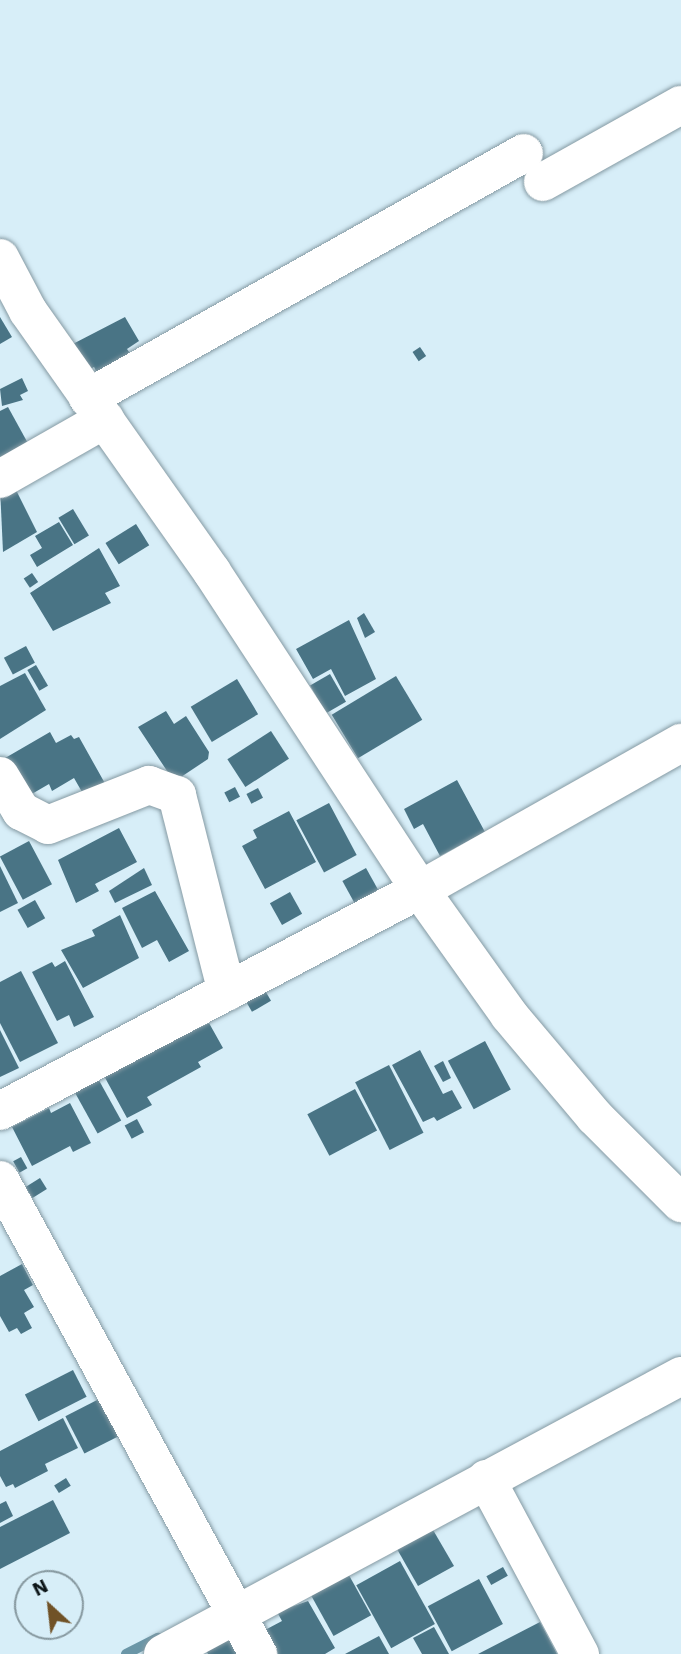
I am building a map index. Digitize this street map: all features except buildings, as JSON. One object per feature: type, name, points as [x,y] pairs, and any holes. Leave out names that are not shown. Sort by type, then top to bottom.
[{"type":"street","points":[[0,480],[97,408],[533,168],[681,105]]},
{"type":"street","points":[[0,258],[28,311],[97,408],[421,890],[509,1015],[595,1117],[681,1203]]},
{"type":"street","points":[[0,1111],[421,890],[681,743]]},
{"type":"street","points":[[0,776],[22,811],[48,825],[149,785],[177,796],[227,992]]},
{"type":"street","points":[[0,1180],[258,1654]]},
{"type":"street","points":[[163,1654],[681,1376]]},
{"type":"street","points":[[486,1479],[580,1654]]},
{"type":"waterway","points":[[126,1654],[158,1638]]}]
